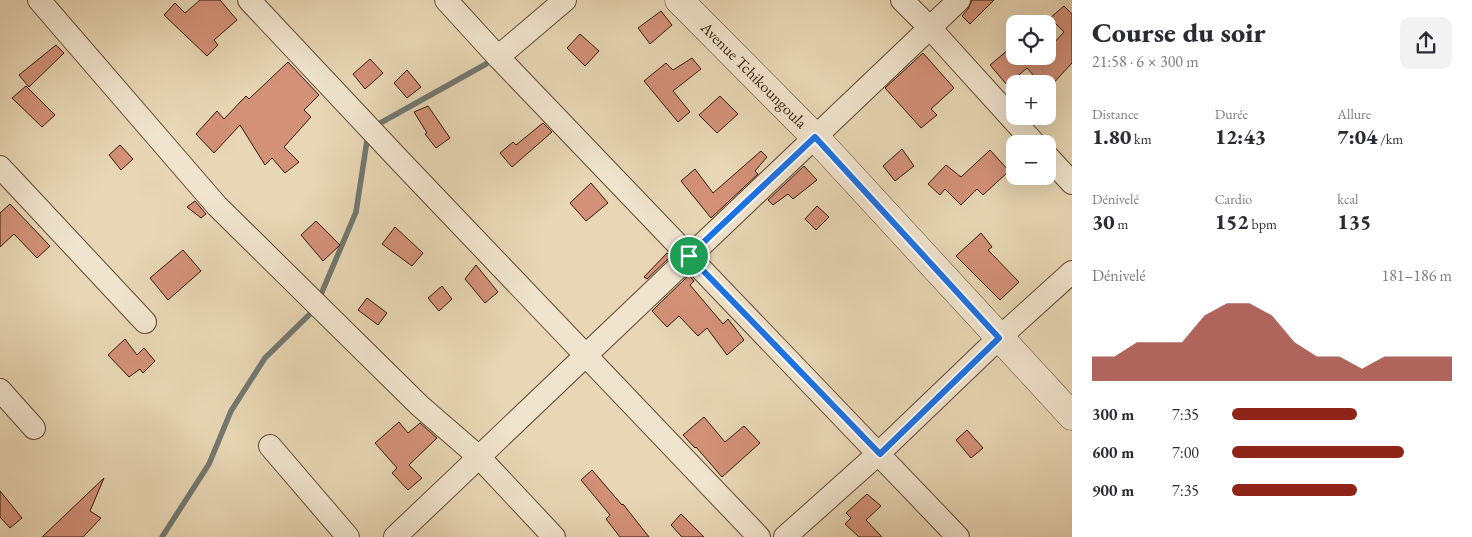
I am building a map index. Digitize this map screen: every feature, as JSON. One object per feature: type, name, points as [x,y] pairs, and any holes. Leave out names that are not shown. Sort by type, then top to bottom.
[{"type":"street","points":[[39,0],[217,206],[420,406],[479,457],[554,537]]},
{"type":"street","points":[[249,0],[759,537]]},
{"type":"street","points":[[446,0],[498,57],[958,537]]},
{"type":"street","points":[[498,57],[565,0]]},
{"type":"street","name":"Avenue Tchikoungoula","points":[[679,0],[815,137],[1072,416]]},
{"type":"street","points":[[902,0],[930,28],[1027,135]]},
{"type":"street","points":[[395,537],[959,0]]},
{"type":"street","points":[[1056,166],[1072,183]]},
{"type":"street","points":[[0,167],[145,322]]},
{"type":"street","points":[[786,537],[880,454],[999,338],[1072,272]]},
{"type":"street","points":[[0,390],[34,428]]},
{"type":"street","points":[[270,446],[348,537]]},
{"type":"building","points":[[200,0],[220,0],[237,20],[214,40],[218,45],[207,56],[164,15],[175,3],[185,13]]},
{"type":"building","points":[[972,0],[994,0],[970,24],[962,16]]},
{"type":"building","points":[[1064,6],[1072,14],[1072,63],[1056,80],[1056,75],[1033,75],[1027,68],[1019,75],[1006,75],[1006,84],[990,65],[1006,52],[1006,65],[1056,65],[1056,40],[1064,32],[1056,24],[1056,15],[1054,15]]},
{"type":"building","points":[[661,11],[672,25],[650,44],[638,28]]},
{"type":"building","points":[[580,34],[599,51],[585,66],[567,48]]},
{"type":"building","points":[[56,45],[64,53],[29,87],[19,75]]},
{"type":"building","points":[[923,53],[954,88],[931,109],[937,115],[921,128],[885,88]]},
{"type":"building","points":[[692,58],[701,69],[673,91],[690,112],[678,122],[644,81],[666,63],[673,70]]},
{"type":"building","points":[[370,59],[383,73],[365,89],[353,74]]},
{"type":"building","points":[[288,62],[319,95],[304,110],[311,117],[284,147],[299,162],[285,173],[272,158],[265,165],[240,125],[214,153],[196,134],[217,111],[224,119],[246,96],[249,99]]},
{"type":"building","points":[[407,70],[421,87],[407,98],[394,83]]},
{"type":"building","points":[[26,86],[55,115],[42,127],[12,98]]},
{"type":"building","points":[[720,96],[738,114],[717,133],[699,115]]},
{"type":"building","points":[[428,106],[450,138],[436,148],[425,134],[427,133],[414,112]]},
{"type":"building","points":[[543,123],[552,132],[512,167],[500,153],[513,142],[516,145]]},
{"type":"building","points":[[120,145],[133,159],[121,170],[109,155]]},
{"type":"building","points":[[902,149],[914,166],[895,181],[883,166]]},
{"type":"building","points":[[990,150],[1006,168],[1006,174],[983,195],[977,189],[961,205],[945,189],[940,195],[928,184],[946,165],[961,177]]},
{"type":"building","points":[[761,151],[767,157],[755,171],[758,174],[711,218],[681,181],[695,169],[713,193]]},
{"type":"building","points":[[804,166],[817,180],[793,199],[788,194],[773,205],[768,200]]},
{"type":"building","points":[[591,183],[608,203],[586,221],[570,203]]},
{"type":"building","points":[[195,201],[206,214],[201,218],[187,207]]},
{"type":"building","points":[[10,204],[50,246],[37,258],[14,234],[0,247],[0,213]]},
{"type":"building","points":[[817,206],[829,217],[816,230],[805,219]]},
{"type":"building","points":[[316,221],[340,245],[323,261],[301,235]]},
{"type":"building","points":[[395,227],[423,253],[412,266],[382,244]]},
{"type":"building","points":[[981,233],[992,247],[988,250],[1019,282],[1000,300],[956,256]]},
{"type":"building","points":[[183,250],[201,271],[168,300],[150,278]]},
{"type":"building","points":[[667,253],[671,256],[647,279],[644,277]]},
{"type":"building","points":[[476,265],[498,292],[485,303],[465,279]]},
{"type":"building","points":[[689,275],[694,281],[690,285],[723,324],[728,319],[744,340],[727,355],[707,328],[698,336],[679,316],[667,327],[652,311]]},
{"type":"building","points":[[442,286],[452,299],[439,311],[428,298]]},
{"type":"building","points":[[367,298],[387,313],[378,325],[358,310]]},
{"type":"building","points":[[125,339],[137,355],[144,348],[155,361],[143,373],[140,369],[129,377],[108,355]]},
{"type":"building","points":[[704,417],[725,442],[744,426],[760,443],[722,477],[683,435]]},
{"type":"building","points":[[399,422],[408,433],[420,423],[437,438],[409,465],[422,478],[408,490],[392,473],[397,468],[375,443]]},
{"type":"building","points":[[967,430],[983,448],[971,458],[956,440]]},
{"type":"building","points":[[592,470],[623,504],[649,537],[620,537],[606,519],[610,515],[581,480]]},
{"type":"building","points":[[104,478],[90,511],[101,518],[83,537],[42,537]]},
{"type":"building","points":[[0,491],[22,518],[10,528],[0,517]]},
{"type":"building","points":[[867,494],[881,506],[866,520],[882,537],[859,537],[845,524],[851,518],[846,513]]},
{"type":"building","points":[[681,514],[704,537],[682,537],[671,525]]},
{"type":"waterway","points":[[375,126],[486,64],[492,58]]},
{"type":"waterway","points":[[319,299],[356,212],[368,134]]},
{"type":"waterway","points":[[162,537],[209,464],[231,411],[265,358],[314,310]]},
{"type":"route","points":[[815,137],[999,338],[880,454],[689,256],[815,137]]}]
